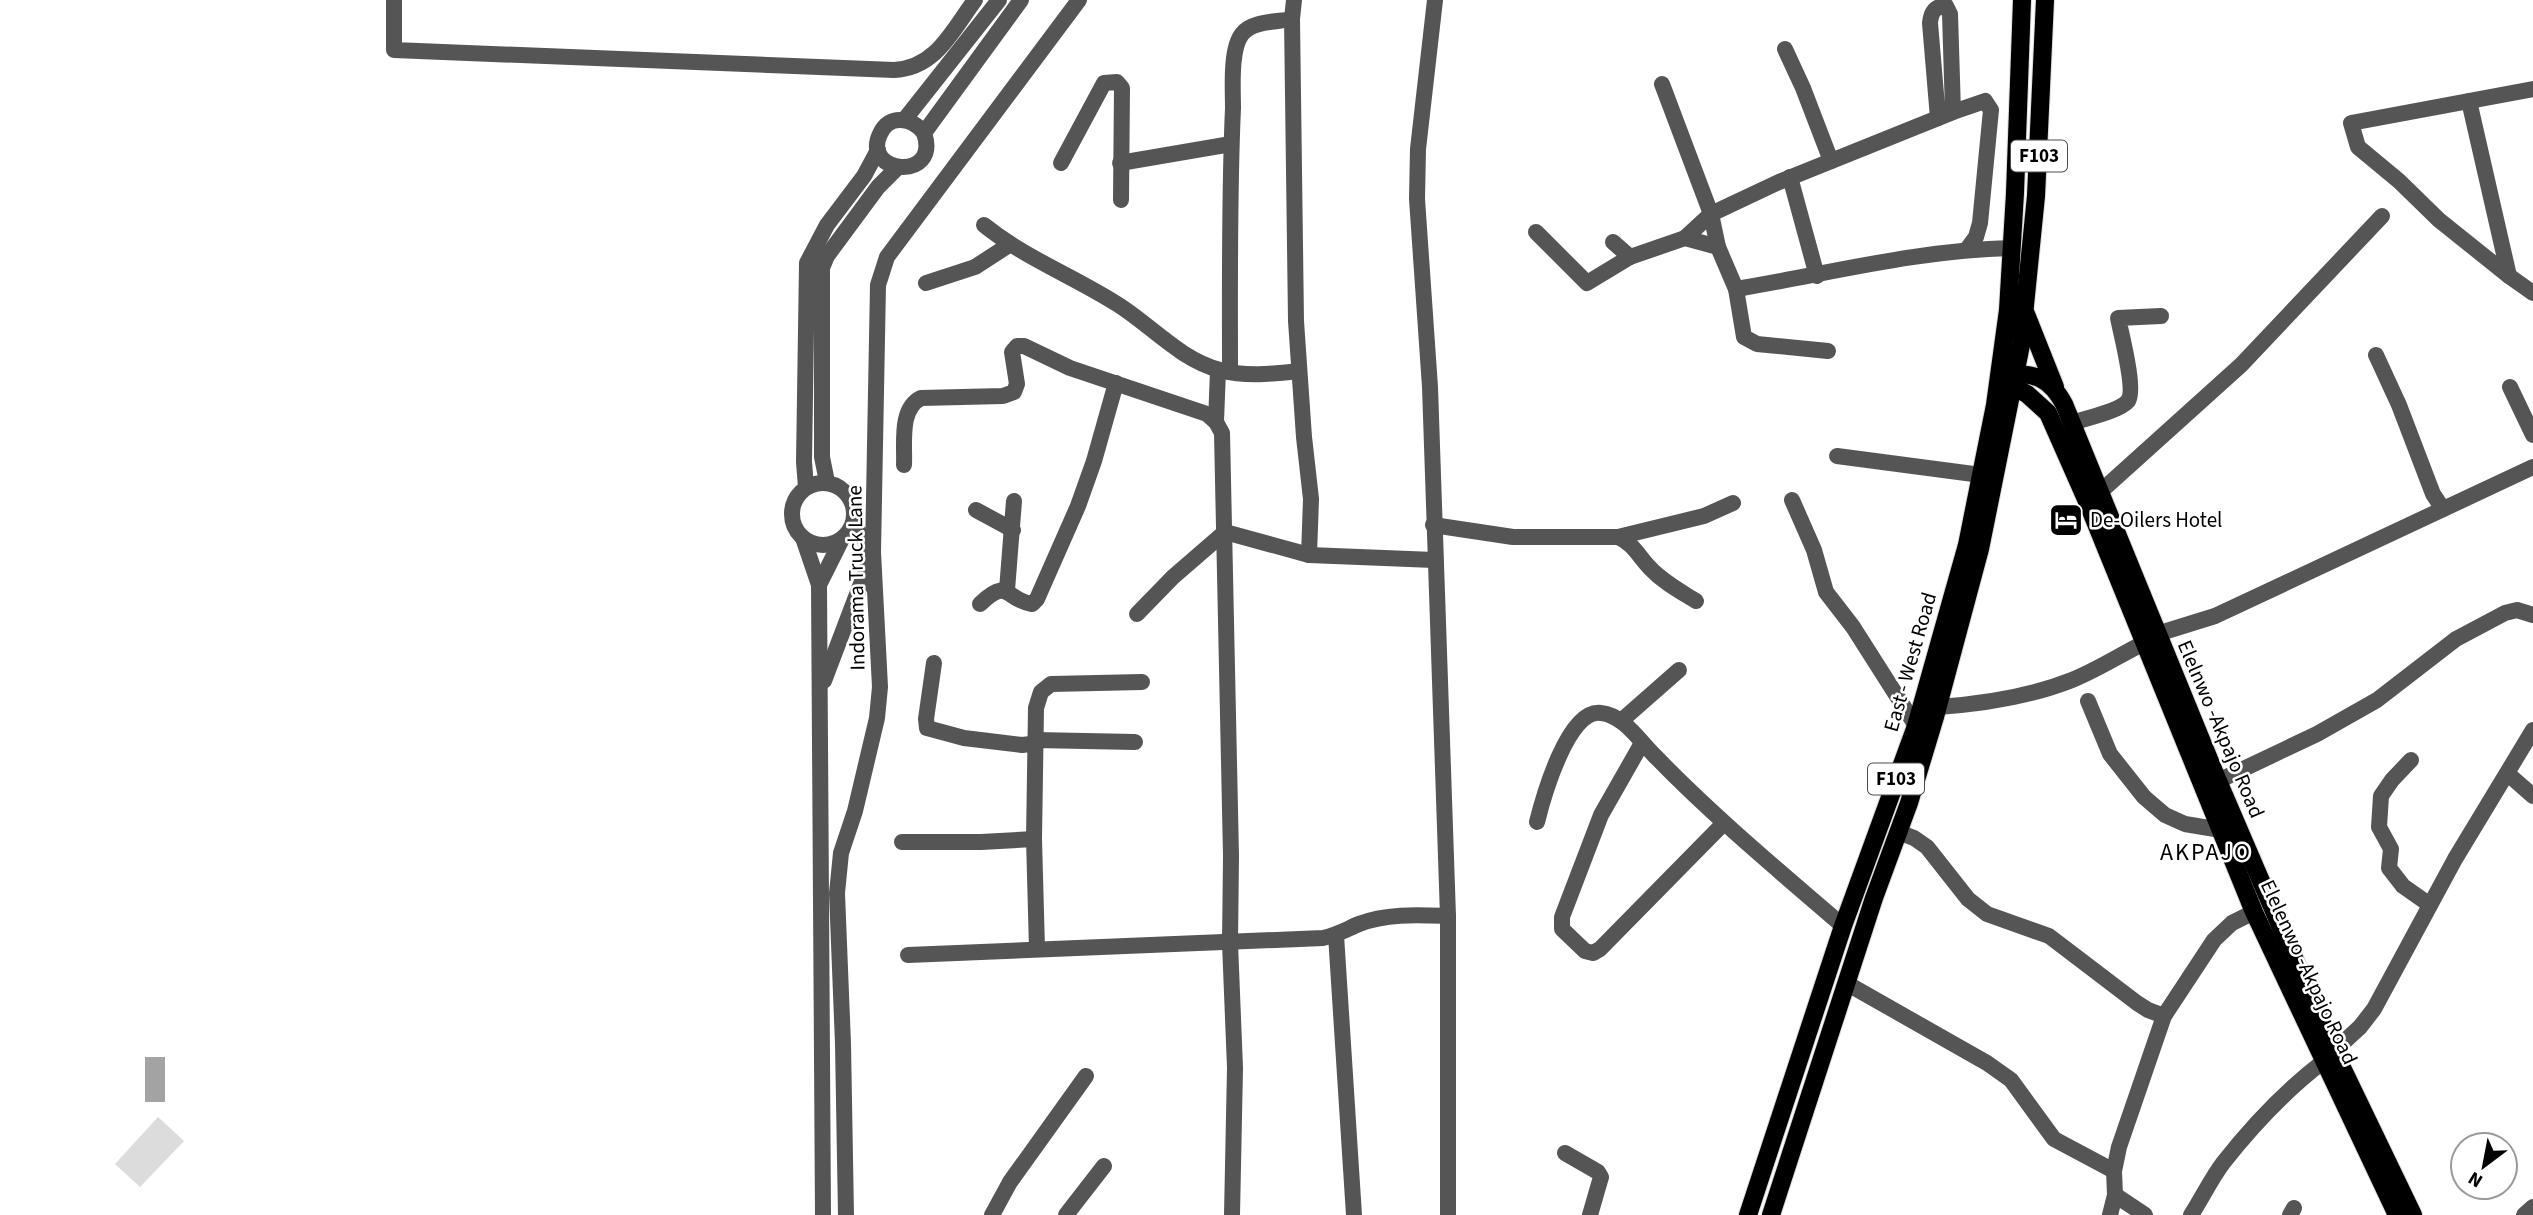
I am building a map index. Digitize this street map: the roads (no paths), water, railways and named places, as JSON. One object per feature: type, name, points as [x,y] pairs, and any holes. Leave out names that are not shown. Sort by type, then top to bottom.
[{"type":"main road","name":"F103","points":[[2016,311],[2011,248],[2022,0]]},
{"type":"main road","name":"F103","points":[[2016,311],[2040,131],[2045,0]]},
{"type":"main road","name":"East - West Road","points":[[1770,1215],[1938,707],[1980,549],[2003,435],[2006,379],[2016,311]]},
{"type":"main road","name":"Elelnwo -Akpajo Road","points":[[2016,311],[2071,423],[2099,492],[2151,638],[2218,781],[2329,1056],[2413,1215]]},
{"type":"main road","points":[[2006,379],[2034,376],[2055,387]]},
{"type":"main road","name":"East - West Road","points":[[1748,1215],[1843,926],[1916,726],[1967,545],[1981,475],[2006,379]]},
{"type":"main road","name":"Elelenwo -Akpajo Road","points":[[2006,379],[2048,413],[2151,638],[2254,912],[2329,1056],[2392,1213]]},
{"type":"main road","points":[[2003,435],[2017,414],[2026,409],[2048,413]]},
{"type":"street","points":[[394,0],[394,50],[909,69],[932,57],[975,0]]},
{"type":"street","points":[[905,119],[999,0]]},
{"type":"street","points":[[924,133],[1021,0]]},
{"type":"street","name":"Indorama Truck Lane","points":[[846,1215],[837,893],[841,853],[855,811],[878,708],[880,687],[873,552],[878,285],[887,257],[1079,0]]},
{"type":"street","points":[[1294,0],[1292,19],[1299,371],[1311,499],[1309,555]]},
{"type":"street","points":[[1435,0],[1418,149],[1417,199],[1430,387],[1448,916],[1448,1215]]},
{"type":"street","points":[[1940,6],[1946,6],[1950,14],[1946,115],[1930,23],[1931,14],[1940,6]]},
{"type":"street","points":[[1216,422],[1224,371],[1235,56],[1239,38],[1252,26],[1292,19]]},
{"type":"street","points":[[1785,49],[1831,160]]},
{"type":"street","points":[[1061,163],[1104,83],[1116,82],[1122,88],[1121,200]]},
{"type":"street","points":[[1662,84],[1711,214],[1718,247],[1737,289],[1742,331],[1749,341],[1757,344],[1828,351]]},
{"type":"street","points":[[2533,89],[2351,123],[2358,147],[2440,220],[2533,293]]},
{"type":"street","points":[[1536,232],[1587,283],[1630,257],[1685,238],[1711,214],[1790,177],[1980,101],[1988,103],[1991,110],[1980,223],[1976,237],[1967,249]]},
{"type":"street","points":[[2469,101],[2509,276]]},
{"type":"street","points":[[806,487],[804,462],[807,263],[827,225],[864,176],[878,150],[878,137],[886,125],[905,119],[919,126],[924,133],[926,146],[921,159],[910,167],[888,164],[878,150]]},
{"type":"street","points":[[1120,163],[1231,144]]},
{"type":"street","points":[[827,482],[822,457],[822,268],[827,256],[878,187],[897,167]]},
{"type":"street","points":[[1790,177],[1817,276]]},
{"type":"street","points":[[2099,492],[2241,365],[2382,216]]},
{"type":"street","points":[[984,225],[1009,245],[1120,306],[1192,358],[1224,371],[1253,375],[1299,371]]},
{"type":"street","points":[[1685,238],[1718,247]]},
{"type":"street","points":[[1614,242],[1630,257]]},
{"type":"street","points":[[926,283],[975,267],[1009,245]]},
{"type":"street","points":[[1737,289],[1923,255],[1967,249],[2011,248]]},
{"type":"street","points":[[2071,423],[2122,406],[2129,400],[2130,382],[2118,318],[2161,316]]},
{"type":"street","points":[[904,465],[906,420],[908,409],[914,402],[921,398],[1003,396],[1014,392],[1017,384],[1012,352],[1017,346],[1024,346],[1070,368],[1207,414],[1216,422],[1222,433],[1231,856],[1230,943],[1235,1068],[1232,1215]]},
{"type":"street","points":[[2376,355],[2399,405],[2433,494],[2443,509]]},
{"type":"street","points":[[980,604],[999,590],[1007,590],[1027,603],[1032,604],[1037,599],[1090,472],[1116,383]]},
{"type":"street","points":[[2510,387],[2533,435]]},
{"type":"street","points":[[1837,456],[1981,475]]},
{"type":"street","points":[[1938,707],[1984,704],[2051,688],[2074,679],[2151,638],[2215,615],[2533,467]]},
{"type":"street","points":[[819,584],[842,539],[853,524],[854,506],[850,497],[844,490],[827,482],[806,487],[796,498],[792,509],[794,525],[803,538],[819,584],[822,1215]]},
{"type":"street","points":[[1792,500],[1814,550],[1826,593],[1853,627],[1916,726]]},
{"type":"street","points":[[1007,590],[1014,501]]},
{"type":"street","points":[[1433,525],[1513,537],[1618,537],[1704,516],[1733,503]]},
{"type":"street","points":[[976,510],[1013,530]]},
{"type":"street","points":[[820,692],[873,552],[853,524]]},
{"type":"street","points":[[1225,532],[1279,549],[1309,555],[1434,561]]},
{"type":"street","points":[[1137,614],[1173,577],[1225,532]]},
{"type":"street","points":[[1618,537],[1633,546],[1650,568],[1672,587],[1696,601]]},
{"type":"street","points":[[803,538],[822,545],[842,539]]},
{"type":"street","points":[[2218,781],[2318,734],[2377,700],[2456,639],[2505,613],[2517,610],[2533,615]]},
{"type":"street","points":[[934,663],[927,728],[964,738],[1022,745],[1031,744],[1035,740],[1135,742]]},
{"type":"street","points":[[1621,721],[1679,670]]},
{"type":"street","points":[[1037,949],[1035,740],[1036,708],[1041,692],[1051,684],[1142,682]]},
{"type":"street","points":[[2088,701],[2110,754],[2144,797],[2165,815],[2185,824],[2221,830]]},
{"type":"street","points":[[1537,822],[1548,778],[1577,726],[1588,716],[1600,712],[1621,721],[1724,823],[1843,926]]},
{"type":"street","points":[[2191,1215],[2221,1165],[2255,1124],[2360,1027],[2374,1009],[2455,859],[2533,730]]},
{"type":"street","points":[[1642,743],[1601,814],[1562,917],[1562,929],[1586,951],[1592,953],[1600,949],[1724,823]]},
{"type":"street","points":[[2411,760],[2381,796],[2379,827],[2391,849],[2389,868],[2403,886],[2430,905]]},
{"type":"street","points":[[2508,774],[2533,796]]},
{"type":"street","points":[[1898,832],[1927,847],[1968,899],[1987,915],[2049,936],[2137,1003],[2164,1016]]},
{"type":"street","points":[[902,842],[1034,839]]},
{"type":"street","points":[[2110,1215],[2115,1195],[2114,1171],[2119,1147],[2164,1016],[2214,940],[2232,923],[2254,912]]},
{"type":"street","points":[[908,955],[1324,938],[1361,923],[1387,918],[1448,916]]},
{"type":"street","points":[[1336,935],[1354,1215]]},
{"type":"street","points":[[820,937],[840,943]]},
{"type":"street","points":[[1846,983],[1970,1052],[2011,1080],[2054,1139],[2114,1171]]},
{"type":"street","points":[[992,1215],[1010,1182],[1086,1076]]},
{"type":"street","points":[[1565,1153],[1598,1172],[1601,1177],[1590,1215]]},
{"type":"street","points":[[1066,1215],[1104,1166]]},
{"type":"street","points":[[2115,1195],[2145,1215]]},
{"type":"place","name":"De-Oilers Hotel","points":[[2066,520]]},
{"type":"district","name":"AKPAJO","points":[[2206,852]]}]
